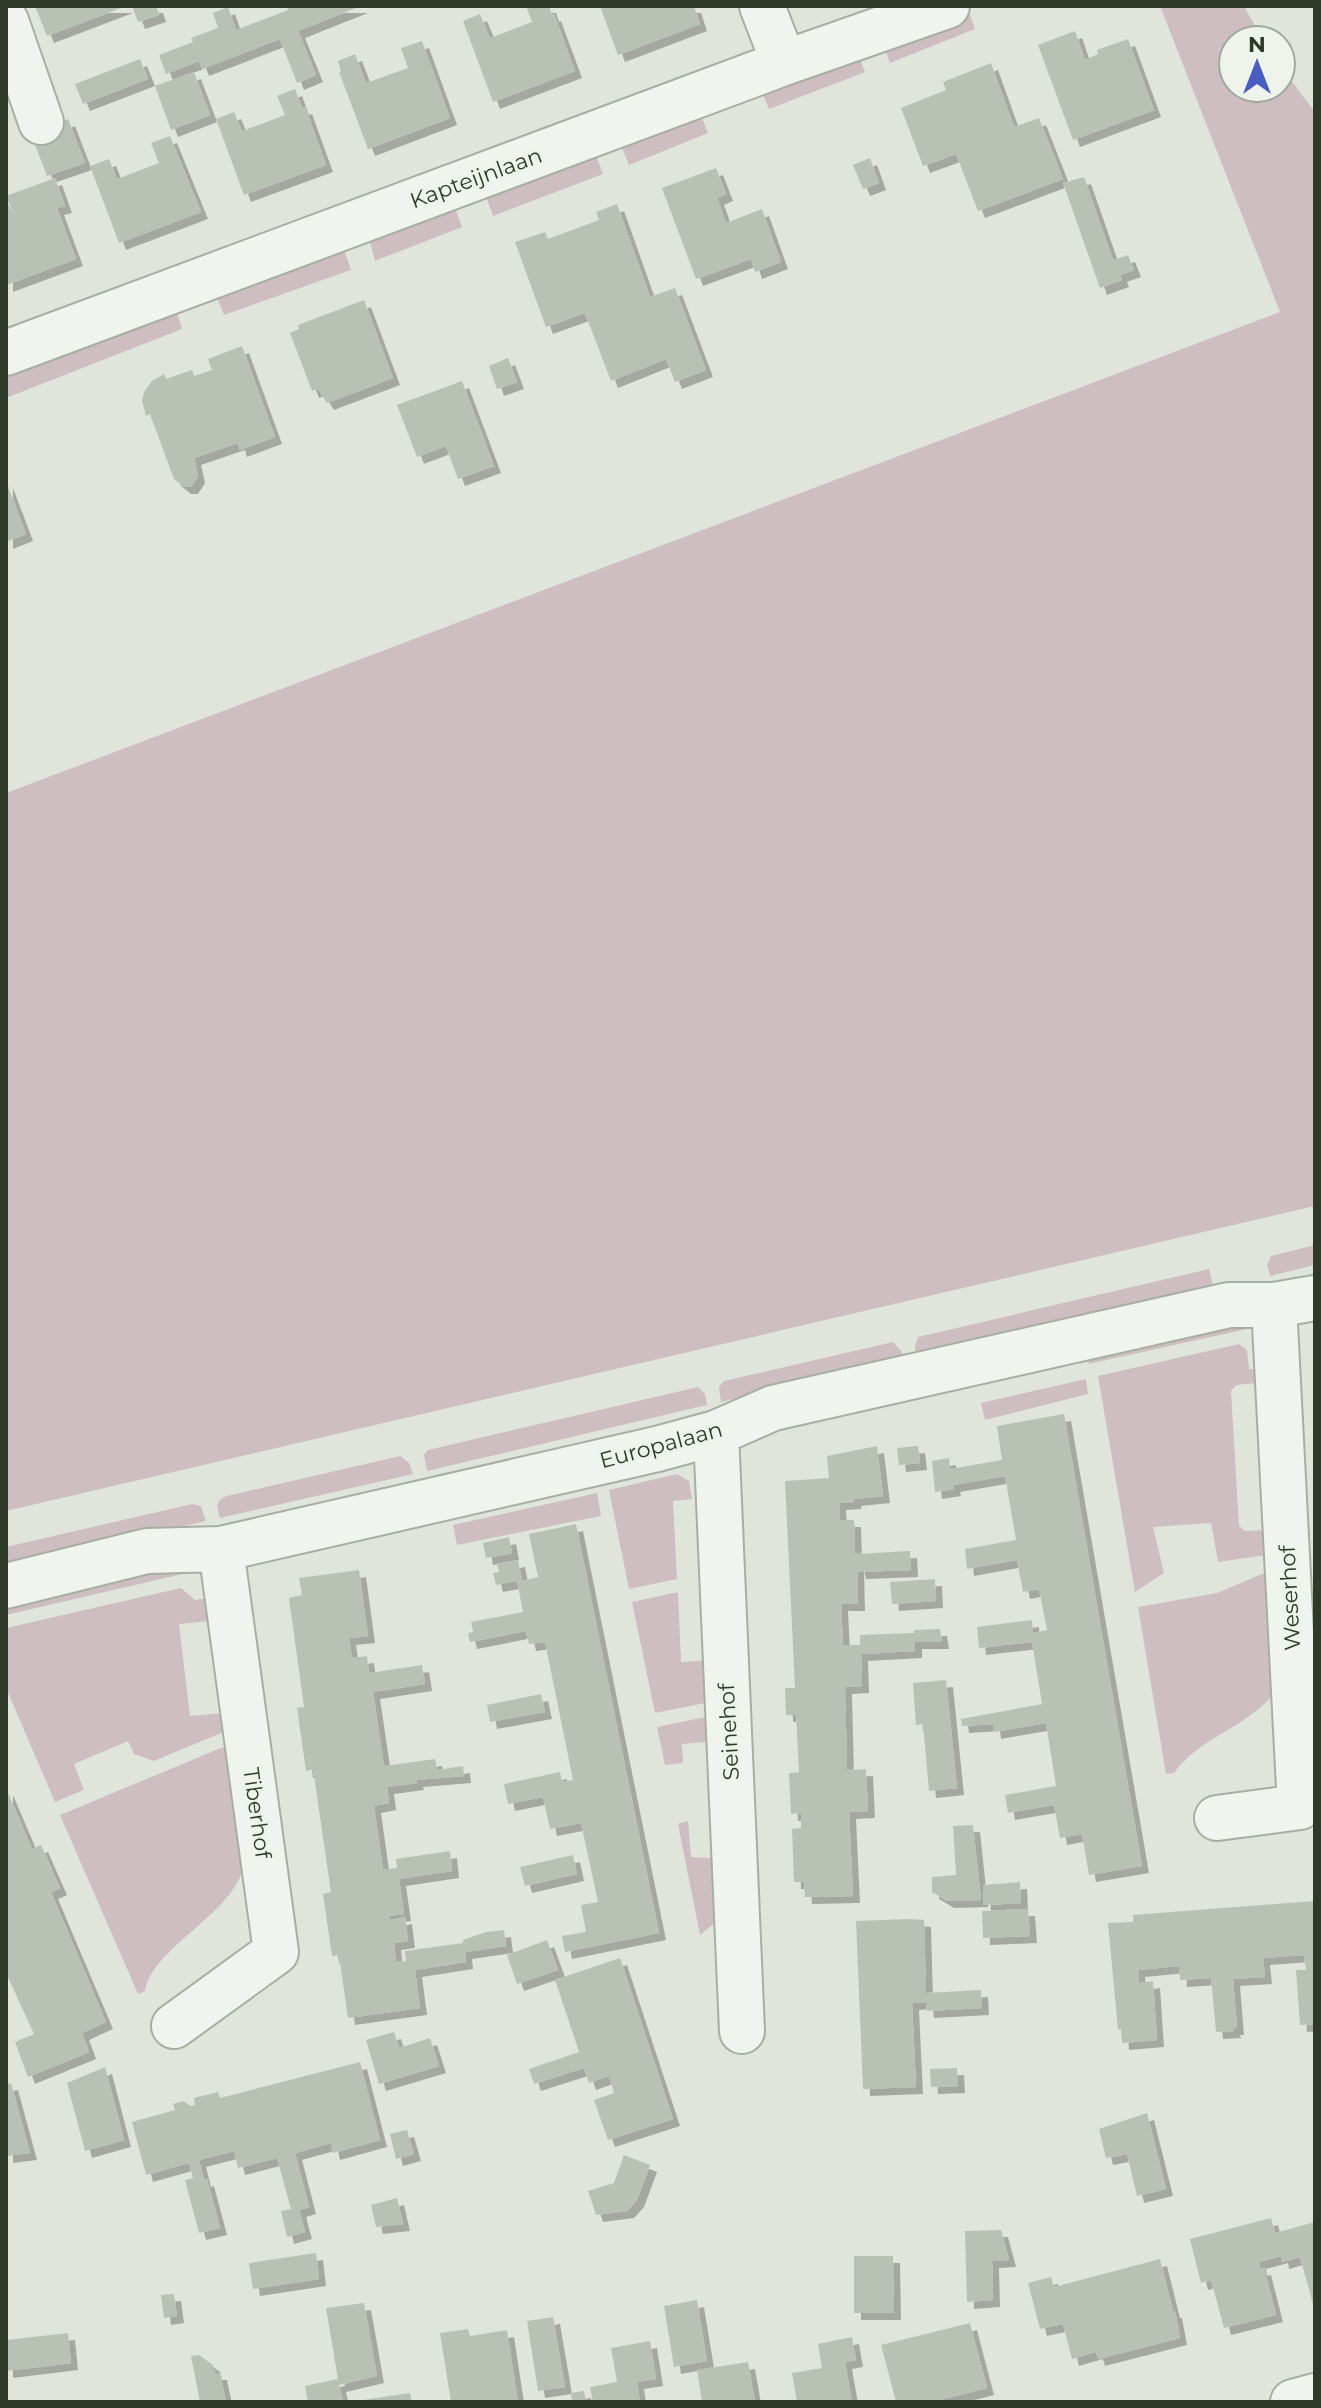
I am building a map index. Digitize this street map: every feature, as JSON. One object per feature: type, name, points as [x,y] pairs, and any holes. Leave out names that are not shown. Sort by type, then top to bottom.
[{"type":"street","points":[[762,6],[784,63]]},
{"type":"street","name":"Kapteijnlaan","points":[[6,353],[784,63],[947,6]]},
{"type":"street","points":[[6,21],[41,122]]},
{"type":"street","name":"Europalaan","points":[[6,1586],[147,1551],[221,1549],[716,1433],[773,1408],[1229,1305],[1295,1301]]},
{"type":"street","name":"Weserhof","points":[[1217,1818],[1300,1807],[1295,1301]]},
{"type":"street","name":"Seinehof","points":[[716,1433],[742,2031]]},
{"type":"street","name":"Tiberhof","points":[[174,2026],[276,1952],[221,1549]]},
{"type":"street","points":[[1293,2402],[1315,2396]]},
{"type":"shaded area","points":[[1160,6],[1244,6],[1254,24],[1217,24],[1217,104],[1297,104],[1297,88],[1315,112],[1315,1206],[6,1511],[6,793],[1280,312]]},
{"type":"shaded area","points":[[969,12],[975,29],[890,63],[883,44]]},
{"type":"shaded area","points":[[858,54],[865,72],[769,109],[761,90]]},
{"type":"shaded area","points":[[700,113],[708,133],[629,165],[620,143]]},
{"type":"shaded area","points":[[595,153],[603,174],[493,216],[485,194]]},
{"type":"shaded area","points":[[454,205],[462,227],[375,261],[369,238]]},
{"type":"shaded area","points":[[343,247],[351,270],[224,315],[216,295]]},
{"type":"shaded area","points":[[176,309],[182,329],[6,398],[6,374]]},
{"type":"shaded area","points":[[1315,1245],[1315,1265],[1270,1276],[1267,1265],[1271,1256]]},
{"type":"shaded area","points":[[1209,1269],[1213,1286],[916,1357],[918,1337]]},
{"type":"shaded area","points":[[1239,1324],[1247,1329],[1088,1364],[1094,1353]]},
{"type":"shaded area","points":[[893,1342],[902,1352],[903,1360],[721,1402],[719,1387],[724,1381]]},
{"type":"shaded area","points":[[1239,1344],[1247,1350],[1249,1369],[1262,1369],[1257,1383],[1236,1385],[1231,1391],[1239,1526],[1245,1531],[1269,1530],[1273,1554],[1218,1562],[1211,1523],[1153,1527],[1164,1573],[1135,1592],[1098,1376]]},
{"type":"shaded area","points":[[1086,1379],[1088,1394],[985,1420],[981,1403]]},
{"type":"shaded area","points":[[698,1387],[705,1394],[707,1405],[427,1471],[424,1455],[428,1450]]},
{"type":"shaded area","points":[[400,1456],[409,1463],[413,1474],[220,1518],[219,1502],[227,1496]]},
{"type":"shaded area","points":[[677,1474],[689,1481],[692,1499],[673,1501],[677,1579],[629,1589],[609,1490]]},
{"type":"shaded area","points":[[597,1493],[601,1516],[457,1545],[453,1525]]},
{"type":"shaded area","points":[[192,1504],[201,1506],[206,1521],[6,1567],[6,1547]]},
{"type":"shaded area","points":[[162,1564],[191,1572],[6,1615],[6,1600]]},
{"type":"shaded area","points":[[1274,1569],[1274,1694],[1250,1715],[1196,1751],[1174,1773],[1166,1774],[1138,1607],[1217,1593]]},
{"type":"shaded area","points":[[181,1588],[195,1600],[208,1598],[210,1621],[179,1624],[190,1716],[224,1713],[226,1731],[154,1761],[134,1754],[128,1741],[74,1764],[84,1790],[55,1802],[6,1688],[6,1628]]},
{"type":"shaded area","points":[[678,1592],[681,1662],[713,1660],[715,1701],[655,1713],[632,1602]]},
{"type":"shaded area","points":[[715,1715],[716,1741],[682,1744],[683,1763],[665,1765],[657,1727]]},
{"type":"shaded area","points":[[228,1745],[243,1869],[223,1902],[162,1960],[151,1975],[145,1991],[138,1994],[60,1815]]},
{"type":"shaded area","points":[[688,1821],[691,1857],[723,1859],[717,1921],[700,1935],[678,1824]]},
{"type":"building","points":[[35,6],[126,6],[47,36]]},
{"type":"building","points":[[132,6],[156,6],[159,15],[138,22]]},
{"type":"building","points":[[287,6],[361,6],[298,31],[316,75],[297,83],[280,39],[202,69],[199,61],[166,74],[159,55],[218,28],[213,13],[228,7],[236,30],[288,10]]},
{"type":"building","points":[[526,6],[549,6],[575,71],[493,102],[463,21],[480,14],[490,38],[532,22]]},
{"type":"building","points":[[600,6],[694,6],[700,24],[618,55]]},
{"type":"building","points":[[1075,31],[1085,60],[1098,54],[1097,50],[1128,39],[1154,110],[1073,140],[1038,45]]},
{"type":"building","points":[[422,41],[450,118],[368,149],[339,72],[338,61],[355,54],[366,83],[408,68],[401,48]]},
{"type":"building","points":[[140,59],[148,79],[83,104],[75,84]]},
{"type":"building","points":[[991,63],[1014,127],[1039,118],[1063,179],[978,211],[956,154],[923,166],[901,108],[946,90],[943,82]]},
{"type":"building","points":[[194,72],[210,115],[171,130],[155,86]]},
{"type":"building","points":[[295,89],[302,108],[305,107],[326,165],[244,195],[216,119],[234,112],[242,131],[264,123],[285,115],[277,96]]},
{"type":"building","points":[[68,119],[85,163],[47,176],[31,134]]},
{"type":"building","points":[[170,136],[201,212],[119,243],[90,166],[109,159],[117,179],[159,163],[151,143]]},
{"type":"building","points":[[870,158],[879,183],[863,189],[853,165]]},
{"type":"building","points":[[716,168],[726,194],[717,198],[726,223],[762,209],[781,262],[755,272],[751,259],[696,279],[662,188]]},
{"type":"building","points":[[1084,177],[1113,260],[1128,255],[1134,270],[1120,275],[1122,280],[1100,288],[1063,183]]},
{"type":"building","points":[[55,178],[65,206],[57,208],[76,259],[6,285],[6,200],[14,215],[6,196]]},
{"type":"building","points":[[617,204],[650,297],[675,288],[706,370],[675,382],[666,359],[611,381],[585,313],[546,327],[515,242],[545,232],[548,239],[599,220],[596,212]]},
{"type":"building","points":[[364,300],[393,378],[327,403],[318,389],[312,391],[290,333],[299,329],[298,325]]},
{"type":"building","points":[[242,346],[275,437],[240,450],[238,443],[194,458],[198,476],[191,487],[184,487],[174,479],[150,414],[146,416],[142,401],[144,392],[152,381],[164,374],[166,379],[192,370],[194,376],[212,370],[208,359]]},
{"type":"building","points":[[508,358],[517,382],[497,389],[489,366]]},
{"type":"building","points":[[462,381],[494,466],[458,479],[446,446],[417,457],[397,405]]},
{"type":"building","points":[[6,481],[26,534],[6,542]]},
{"type":"building","points":[[1064,1414],[1142,1866],[1089,1875],[1082,1834],[1060,1838],[1054,1805],[1008,1813],[1005,1795],[1056,1786],[1046,1723],[994,1732],[993,1724],[962,1726],[961,1719],[1042,1704],[1032,1642],[979,1648],[977,1627],[1032,1620],[1033,1633],[1047,1630],[1039,1589],[1023,1592],[1017,1560],[967,1569],[965,1549],[1016,1540],[1005,1476],[953,1485],[954,1489],[935,1492],[932,1461],[949,1458],[950,1469],[1002,1460],[997,1426]]},
{"type":"building","points":[[877,1446],[883,1496],[839,1503],[840,1520],[854,1520],[855,1554],[910,1551],[911,1570],[859,1572],[857,1563],[858,1604],[841,1604],[843,1645],[860,1645],[860,1635],[940,1629],[942,1642],[915,1642],[915,1651],[861,1654],[862,1686],[845,1687],[847,1770],[866,1769],[868,1811],[849,1812],[853,1896],[805,1897],[804,1882],[794,1882],[792,1829],[801,1828],[801,1813],[791,1814],[789,1773],[799,1772],[796,1715],[786,1715],[785,1688],[795,1688],[785,1481],[829,1478],[827,1456]]},
{"type":"building","points":[[918,1446],[920,1463],[899,1465],[897,1448]]},
{"type":"building","points":[[576,1524],[659,1933],[565,1952],[562,1936],[586,1932],[581,1905],[598,1902],[581,1823],[550,1829],[543,1797],[508,1804],[504,1784],[560,1772],[562,1782],[573,1780],[545,1642],[529,1644],[526,1631],[470,1642],[468,1633],[473,1632],[471,1622],[523,1612],[517,1581],[496,1585],[493,1573],[499,1572],[497,1564],[518,1560],[522,1581],[538,1577],[529,1534]]},
{"type":"building","points":[[509,1537],[512,1553],[486,1558],[483,1543]]},
{"type":"building","points":[[359,1570],[368,1636],[349,1638],[352,1658],[367,1656],[369,1673],[422,1665],[425,1684],[373,1692],[384,1766],[435,1759],[437,1770],[463,1766],[464,1776],[416,1780],[417,1783],[387,1787],[389,1803],[374,1806],[383,1870],[397,1868],[396,1859],[450,1851],[452,1871],[399,1879],[404,1914],[389,1916],[390,1920],[405,1917],[408,1941],[394,1943],[396,1962],[406,1961],[405,1951],[463,1943],[463,1940],[486,1932],[504,1930],[506,1946],[465,1952],[466,1962],[415,1970],[420,2008],[348,2018],[339,1955],[332,1956],[323,1894],[331,1892],[313,1769],[306,1771],[297,1708],[304,1707],[289,1598],[302,1595],[299,1578]]},
{"type":"building","points":[[935,1579],[936,1601],[892,1604],[890,1582]]},
{"type":"building","points":[[946,1680],[957,1788],[929,1791],[923,1724],[916,1725],[913,1683]]},
{"type":"building","points":[[541,1694],[545,1712],[490,1722],[487,1705]]},
{"type":"building","points":[[6,1788],[32,1849],[41,1845],[60,1888],[51,1892],[106,2022],[82,2033],[89,2052],[28,2077],[15,2042],[34,2034],[6,1973]]},
{"type":"building","points":[[973,1825],[981,1900],[947,1901],[932,1892],[932,1877],[956,1875],[953,1826]]},
{"type":"building","points":[[573,1855],[577,1874],[525,1886],[520,1867]]},
{"type":"building","points":[[1020,1882],[1021,1903],[984,1905],[983,1885]]},
{"type":"building","points":[[1315,1901],[1315,2024],[1300,2025],[1296,1970],[1306,1970],[1304,1955],[1263,1958],[1265,1977],[1233,1979],[1237,2028],[1233,2028],[1234,2031],[1216,2032],[1211,1978],[1180,1980],[1179,1966],[1138,1970],[1139,1983],[1153,1981],[1157,2040],[1122,2043],[1121,2029],[1118,2030],[1108,1923],[1133,1922],[1133,1915]]},
{"type":"building","points":[[1028,1909],[1030,1936],[983,1938],[982,1911]]},
{"type":"building","points":[[924,1920],[926,1993],[981,1990],[982,2008],[927,2011],[926,2002],[912,2003],[916,2087],[863,2089],[856,1921]]},
{"type":"building","points":[[547,1940],[558,1970],[517,1984],[507,1955]]},
{"type":"building","points":[[620,1958],[673,2119],[608,2140],[594,2100],[614,2093],[609,2076],[589,2083],[584,2068],[534,2084],[529,2069],[579,2052],[555,1980]]},
{"type":"building","points":[[394,2032],[399,2048],[430,2038],[439,2066],[379,2084],[366,2040]]},
{"type":"building","points":[[360,2062],[380,2140],[333,2153],[331,2143],[295,2153],[309,2207],[299,2210],[305,2232],[287,2237],[281,2211],[291,2209],[277,2158],[238,2168],[234,2151],[199,2160],[220,2228],[199,2233],[185,2180],[193,2178],[189,2163],[146,2175],[132,2122],[175,2110],[173,2104],[183,2101],[195,2105],[194,2098],[218,2092],[220,2098]]},
{"type":"building","points":[[105,2067],[124,2140],[85,2151],[67,2083]]},
{"type":"building","points":[[957,2068],[958,2086],[931,2087],[930,2069]]},
{"type":"building","points":[[11,2083],[30,2153],[6,2156],[6,2084]]},
{"type":"building","points":[[1147,2113],[1166,2189],[1137,2196],[1127,2154],[1106,2158],[1099,2129]]},
{"type":"building","points":[[407,2130],[414,2154],[396,2159],[390,2134]]},
{"type":"building","points":[[624,2155],[650,2165],[637,2200],[627,2211],[596,2215],[588,2191],[614,2183]]},
{"type":"building","points":[[397,2198],[403,2224],[376,2227],[371,2205]]},
{"type":"building","points":[[1271,2218],[1275,2233],[1315,2222],[1315,2311],[1300,2257],[1282,2262],[1281,2256],[1259,2262],[1260,2269],[1264,2268],[1276,2315],[1224,2328],[1211,2280],[1201,2283],[1190,2239]]},
{"type":"building","points":[[1001,2230],[1009,2260],[992,2261],[993,2300],[967,2302],[965,2231]]},
{"type":"building","points":[[316,2253],[319,2279],[253,2289],[249,2263]]},
{"type":"building","points":[[854,2256],[893,2256],[894,2313],[854,2313]]},
{"type":"building","points":[[1160,2259],[1180,2338],[1098,2359],[1096,2352],[1072,2359],[1063,2324],[1040,2329],[1028,2283],[1051,2277],[1054,2287]]},
{"type":"building","points":[[174,2294],[177,2316],[164,2318],[161,2295]]},
{"type":"building","points":[[697,2300],[707,2361],[674,2367],[664,2306]]},
{"type":"building","points":[[364,2303],[377,2376],[339,2385],[343,2402],[308,2402],[305,2386],[338,2379],[326,2308]]},
{"type":"building","points":[[553,2317],[565,2387],[538,2391],[527,2321]]},
{"type":"building","points":[[970,2323],[987,2388],[932,2402],[896,2402],[881,2345]]},
{"type":"building","points":[[468,2329],[470,2336],[507,2330],[518,2402],[451,2402],[440,2333]]},
{"type":"building","points":[[68,2333],[71,2363],[6,2371],[6,2340]]},
{"type":"building","points":[[852,2337],[856,2360],[845,2362],[852,2402],[797,2402],[792,2373],[822,2368],[818,2344]]},
{"type":"building","points":[[650,2341],[656,2379],[637,2382],[640,2402],[593,2402],[590,2387],[617,2382],[611,2348]]},
{"type":"building","points":[[199,2355],[213,2365],[215,2373],[220,2373],[226,2402],[200,2402],[191,2356]]},
{"type":"building","points":[[748,2362],[755,2402],[702,2402],[697,2370]]},
{"type":"building","points":[[584,2391],[586,2402],[572,2402],[571,2393]]},
{"type":"building","points":[[410,2393],[412,2402],[363,2402],[363,2400]]}]
